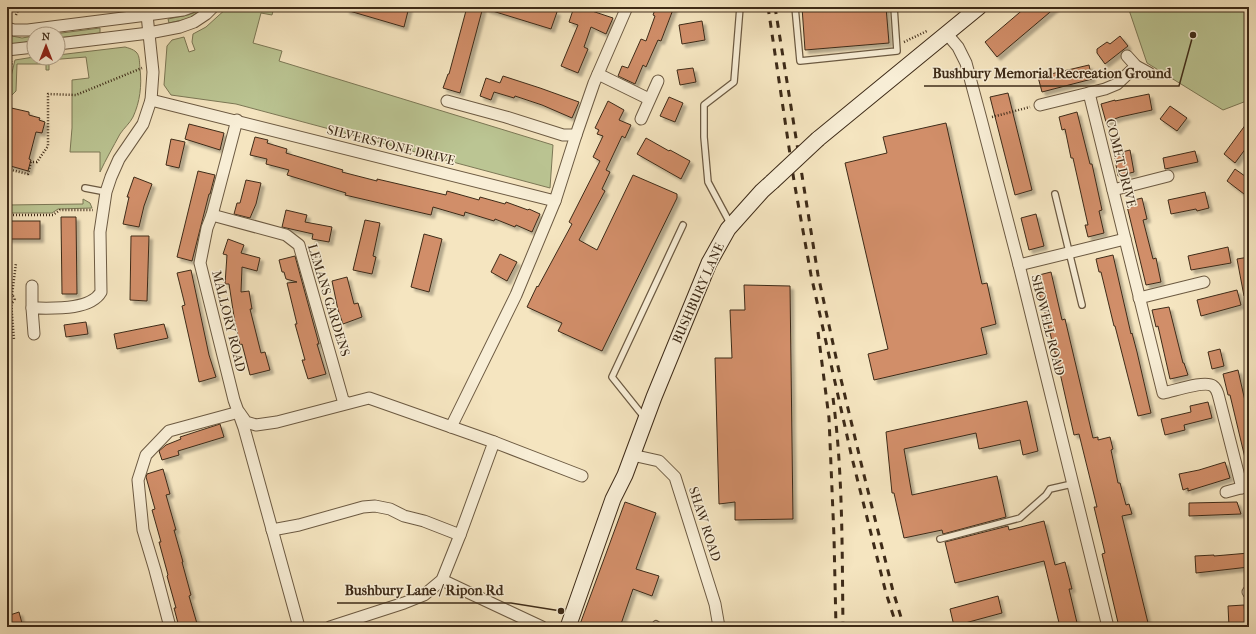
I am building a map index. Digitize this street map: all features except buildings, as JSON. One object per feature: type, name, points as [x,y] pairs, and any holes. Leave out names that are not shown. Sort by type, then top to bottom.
[{"type":"street","points":[[7,28],[14,30],[28,30],[147,15],[182,10],[191,7]]},
{"type":"street","points":[[66,43],[149,33],[180,27],[194,22],[206,14],[212,7]]},
{"type":"street","points":[[451,427],[516,295],[555,201],[576,135],[598,74],[627,7]]},
{"type":"street","name":"BUSHBURY LANE","points":[[568,627],[612,499],[625,476],[646,419],[709,263],[731,226],[762,191],[818,138],[979,7]]},
{"type":"street","points":[[32,308],[68,307],[89,303],[98,297],[101,292],[100,232],[106,192],[119,159],[143,124],[153,92],[147,15]]},
{"type":"street","name":"SHOWELL ROAD","points":[[947,34],[958,47],[966,63],[1020,266],[1108,627]]},
{"type":"street","points":[[10,49],[26,48]]},
{"type":"street","points":[[1127,56],[1136,66],[1149,74]]},
{"type":"street","points":[[1040,105],[1105,89],[1117,84],[1136,66]]},
{"type":"street","points":[[598,74],[649,99]]},
{"type":"street","points":[[641,119],[658,81]]},
{"type":"street","name":"COMET DRIVE","points":[[1089,94],[1163,393],[1201,384],[1209,384],[1214,387],[1218,394],[1246,487],[1226,492]]},
{"type":"street","name":"SILVERSTONE DRIVE","points":[[151,100],[237,120],[555,201]]},
{"type":"street","points":[[448,101],[563,135],[576,135]]},
{"type":"street","name":"MALLORY ROAD","points":[[237,120],[212,215],[207,228],[200,263],[234,400],[239,412],[299,627]]},
{"type":"street","points":[[1113,190],[1168,176]]},
{"type":"street","name":"LEMANS GARDENS","points":[[212,215],[286,236],[299,245],[343,400],[347,403]]},
{"type":"street","points":[[1020,266],[1125,239]]},
{"type":"street","points":[[1139,298],[1204,282]]},
{"type":"street","points":[[32,286],[34,334]]},
{"type":"street","points":[[170,627],[143,530],[138,480],[146,455],[169,431],[239,412],[246,422],[256,425],[277,422],[369,398],[451,427],[493,446],[582,476]]},
{"type":"street","points":[[330,627],[424,595],[442,580],[493,446]]},
{"type":"street","name":"SHAW ROAD","points":[[632,455],[659,461],[675,477],[716,604],[718,627]]},
{"type":"street","points":[[272,530],[299,525],[363,507],[375,506],[390,509],[404,516],[424,521],[460,535]]},
{"type":"street","points":[[442,580],[542,627]]},
{"type":"lane","points":[[731,226],[708,182],[704,137],[704,106],[734,82],[740,7]]},
{"type":"lane","points":[[795,7],[800,61],[897,51],[894,7]]},
{"type":"lane","points":[[85,188],[106,192]]},
{"type":"lane","points":[[1055,194],[1082,305]]},
{"type":"lane","points":[[646,419],[612,377],[683,225]]},
{"type":"lane","points":[[940,538],[1020,518],[1046,496],[1050,489],[1072,484]]},
{"type":"path","points":[[16,15],[20,7]]},
{"type":"path","points":[[7,91],[10,49]]},
{"type":"path","points":[[7,169],[28,174],[31,162],[37,162],[48,146],[48,94],[76,95],[152,65]]},
{"type":"path","points":[[981,119],[1040,105]]},
{"type":"path","points":[[7,215],[53,216],[60,210],[103,210]]},
{"type":"path","points":[[14,340],[11,302],[14,299],[12,295],[16,263]]},
{"type":"path","points":[[11,302],[8,301],[7,298],[12,295]]},
{"type":"green space","points":[[228,7],[274,7],[272,15],[261,13],[253,43],[282,51],[279,61],[553,145],[550,188],[236,104],[171,95],[164,85],[167,46],[172,40],[184,37],[189,52],[195,50],[192,42],[193,34],[206,27]]},
{"type":"green space","points":[[1128,7],[1249,7],[1249,100],[1223,110],[1147,63]]},
{"type":"green space","points":[[207,8],[191,18],[169,23],[168,19],[188,15]]},
{"type":"green space","points":[[100,28],[100,33],[66,37],[66,32]]},
{"type":"green space","points":[[7,35],[26,37],[26,42],[7,45]]},
{"type":"green space","points":[[125,47],[134,50],[139,57],[141,81],[140,93],[133,117],[120,134],[100,172],[100,152],[70,152],[72,128],[72,80],[89,78],[86,57],[66,59],[66,54]]},
{"type":"green space","points":[[26,58],[26,64],[17,64],[16,91],[7,100],[7,93],[15,60]]},
{"type":"green space","points":[[46,66],[49,66],[49,70],[46,70]]},
{"type":"green space","points":[[83,199],[90,203],[92,208],[58,209],[52,213],[7,213],[7,205],[83,204]]},
{"type":"railway","points":[[768,7],[794,181],[811,275],[852,458],[886,593],[897,627]]},
{"type":"railway","points":[[775,7],[818,275],[863,471],[893,591],[904,627]]},
{"type":"railway","points":[[818,332],[829,418],[836,627]]},
{"type":"railway","points":[[833,398],[839,455],[843,627]]},
{"type":"place","name":"Bushbury Memorial Recreation Ground","points":[[1193,35]]},
{"type":"place","name":"Bushbury Lane / Ripon Rd","points":[[561,611]]}]
